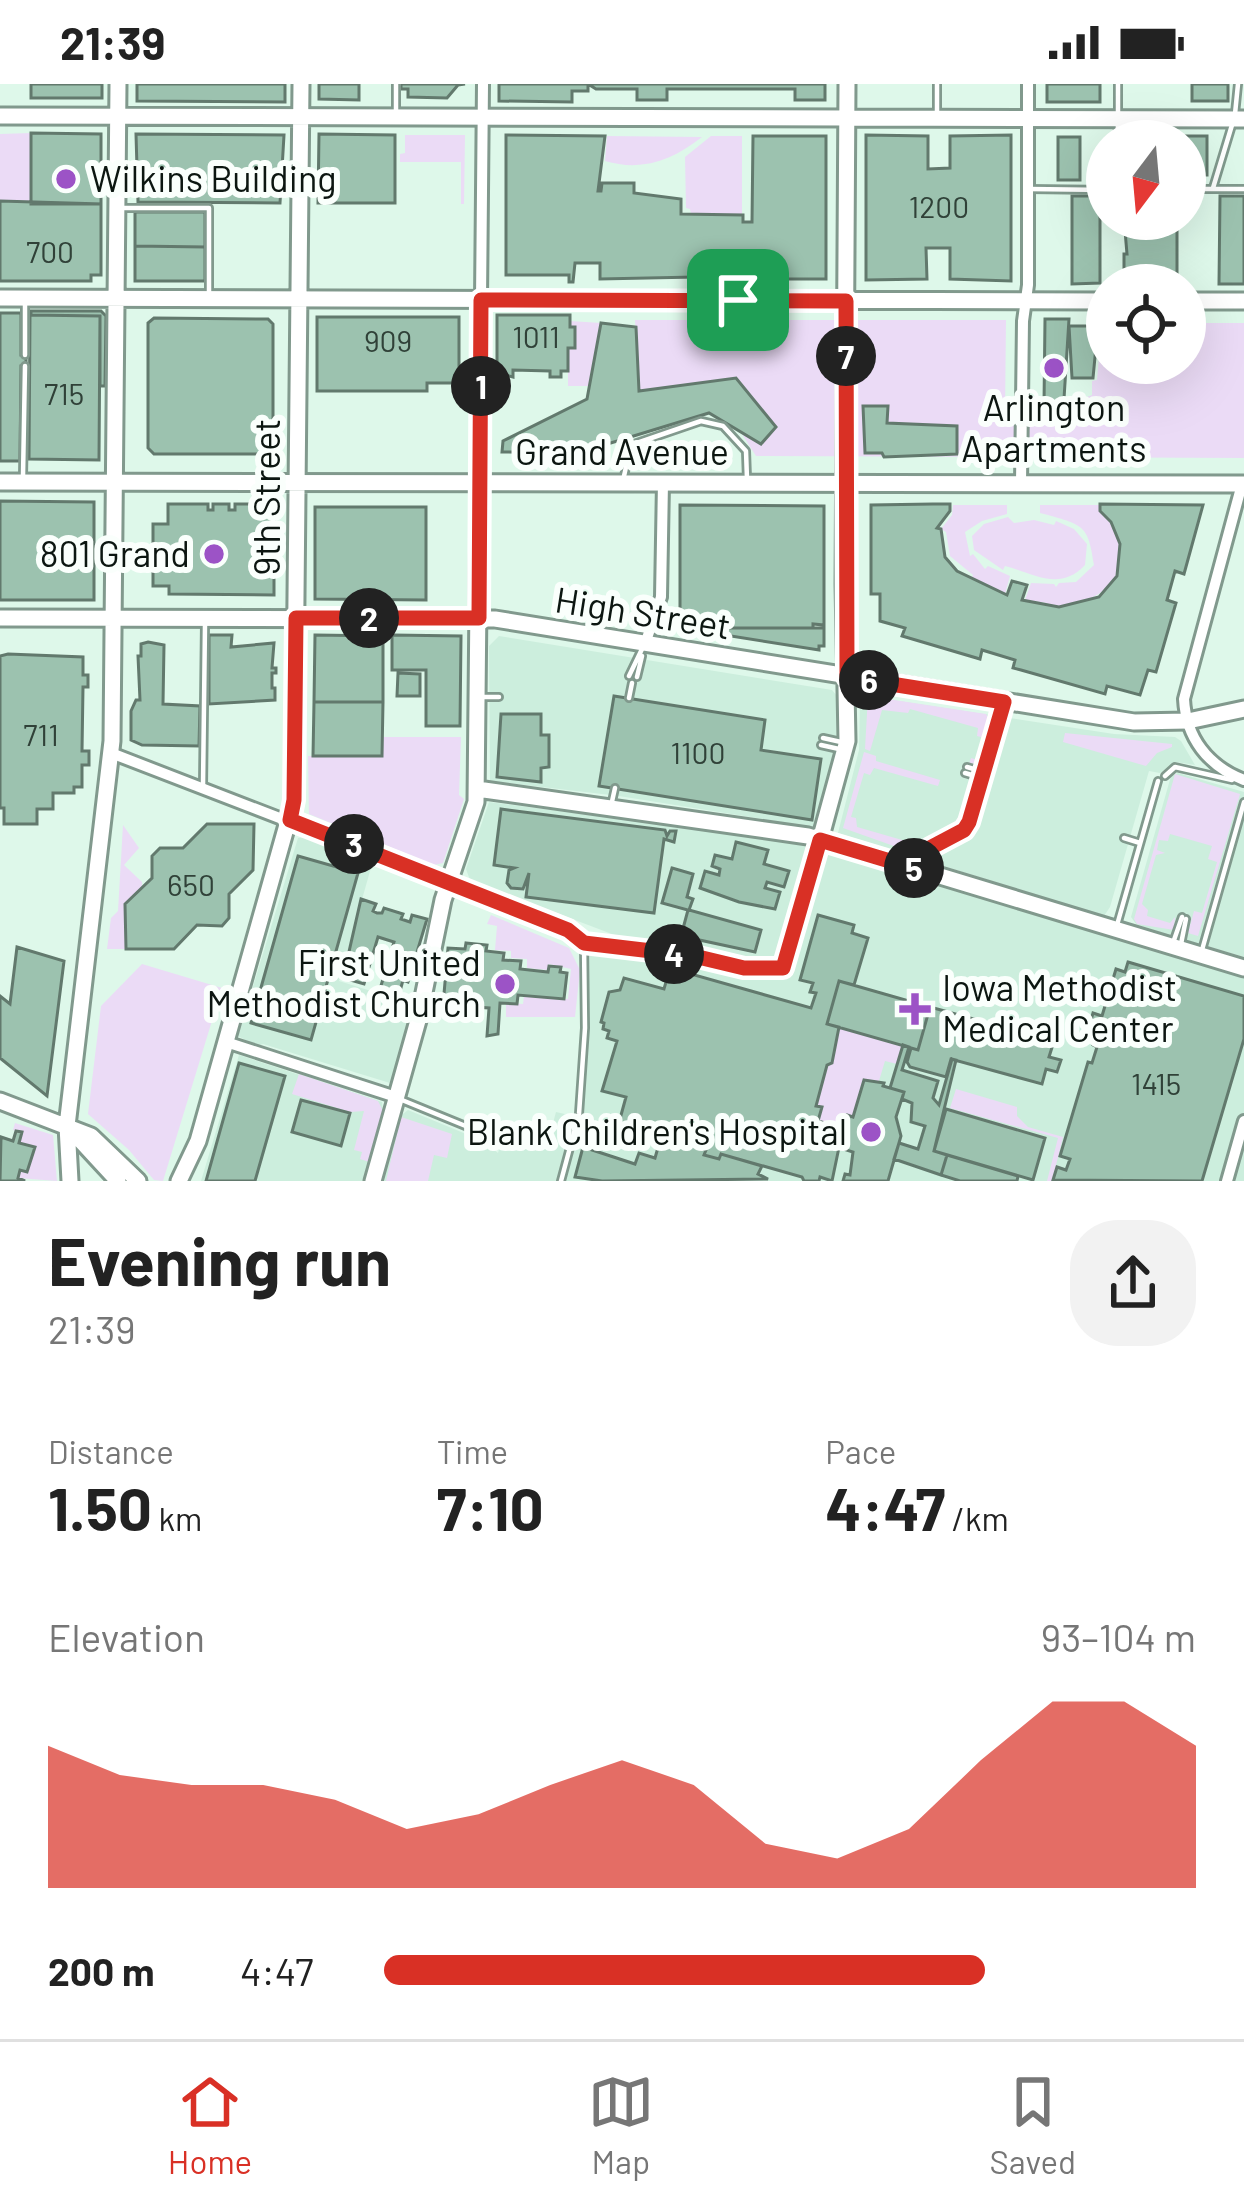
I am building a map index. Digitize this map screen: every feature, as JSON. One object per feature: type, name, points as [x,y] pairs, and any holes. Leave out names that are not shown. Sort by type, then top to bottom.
[{"type":"main road","points":[[70,1181],[67,1126],[111,753],[118,84]]},
{"type":"main road","name":"9th Street","points":[[179,1181],[198,1141],[294,800],[301,84]]},
{"type":"main road","points":[[820,840],[832,777],[846,747],[847,84]]},
{"type":"main road","points":[[0,116],[1239,119]]},
{"type":"main road","points":[[0,298],[1086,301]]},
{"type":"main road","points":[[373,1181],[477,790],[481,300]]},
{"type":"main road","points":[[1206,301],[1244,301]]},
{"type":"main road","name":"Grand Avenue","points":[[0,482],[1243,484]]},
{"type":"main road","name":"High Street","points":[[0,618],[479,618],[1134,722],[1188,722],[1244,709]]},
{"type":"main road","points":[[477,790],[745,820],[1086,913],[1115,930],[1244,968]]},
{"type":"main road","points":[[0,1101],[67,1126],[107,1148],[138,1181]]},
{"type":"main road","points":[[67,1126],[118,1181]]},
{"type":"main road","points":[[191,1181],[198,1141]]},
{"type":"street","points":[[481,300],[483,84]]},
{"type":"street","points":[[1021,483],[1028,84]]},
{"type":"street","points":[[645,644],[661,597],[662,482]]},
{"type":"street","points":[[1243,484],[1184,691],[1188,722],[1208,758],[1244,781]]},
{"type":"street","points":[[111,753],[568,930],[584,943]]},
{"type":"street","points":[[226,1042],[396,1097]]},
{"type":"street","points":[[1227,1181],[1244,1121]]},
{"type":"lane","points":[[395,117],[396,84]]},
{"type":"lane","points":[[937,118],[938,84]]},
{"type":"lane","points":[[1118,84],[1118,118]]},
{"type":"lane","points":[[1213,188],[1239,119],[1238,84]]},
{"type":"lane","points":[[1206,188],[1244,188]]},
{"type":"lane","points":[[1027,189],[1086,190]]},
{"type":"lane","points":[[117,208],[209,208],[209,297]]},
{"type":"lane","points":[[25,298],[25,355]]},
{"type":"lane","points":[[23,482],[25,366]]},
{"type":"lane","points":[[624,482],[631,445],[710,421],[723,426],[746,451],[747,483]]},
{"type":"lane","points":[[203,786],[205,618]]},
{"type":"lane","points":[[629,698],[645,644]]},
{"type":"lane","points":[[478,697],[499,697]]},
{"type":"lane","points":[[923,871],[930,848],[955,839],[969,822],[1004,702]]},
{"type":"lane","points":[[822,742],[846,747]]},
{"type":"lane","points":[[1165,776],[1181,768],[1244,781]]},
{"type":"lane","points":[[966,770],[983,775]]},
{"type":"lane","points":[[1115,930],[1158,781]]},
{"type":"lane","points":[[611,806],[615,788]]},
{"type":"lane","points":[[1200,956],[1244,802]]},
{"type":"lane","points":[[1124,838],[1140,843]]},
{"type":"lane","points":[[561,1181],[579,1114],[584,943],[694,956],[744,968],[783,968],[820,840]]},
{"type":"lane","points":[[1175,948],[1184,918]]},
{"type":"lane","points":[[396,1097],[468,1127]]},
{"type":"shaded area","points":[[31,133],[31,201],[0,201],[0,134]]},
{"type":"shaded area","points":[[405,135],[465,135],[464,204],[461,162],[400,162]]},
{"type":"shaded area","points":[[607,136],[702,137],[668,158],[632,165],[605,161]]},
{"type":"shaded area","points":[[711,136],[742,136],[742,214],[691,214],[686,208],[685,157]]},
{"type":"shaded area","points":[[635,320],[1006,320],[1005,413],[1079,413],[1082,399],[1092,395],[1092,384],[1206,384],[1206,323],[1244,323],[1244,458],[756,456],[740,431],[776,427],[639,391]]},
{"type":"shaded area","points":[[570,321],[601,323],[590,386],[568,386],[568,348],[575,347]]},
{"type":"shaded area","points":[[953,505],[1007,505],[1007,514],[965,532],[970,556],[985,569],[988,566],[1010,576],[1005,594],[971,580],[973,575],[950,556],[946,532],[941,529]]},
{"type":"shaded area","points":[[1040,505],[1100,505],[1117,533],[1120,569],[1092,598],[1048,607],[1025,600],[1031,583],[1056,587],[1076,582],[1094,565],[1082,529],[1040,513]]},
{"type":"shaded area","points":[[1008,517],[1014,523],[1034,520],[1054,525],[1056,521],[1074,529],[1087,544],[1085,565],[1055,579],[1005,566],[1003,570],[974,550],[972,536],[984,524]]},
{"type":"shaded area","points":[[499,636],[832,690],[837,696],[836,748],[817,823],[812,827],[490,781],[489,646]]},
{"type":"shaded area","points":[[866,696],[1114,734],[1175,737],[1195,765],[1176,762],[1160,773],[1149,771],[1110,907],[1104,916],[1093,916],[838,833],[859,750],[860,702]]},
{"type":"shaded area","points":[[868,696],[986,714],[991,722],[980,763],[969,764],[971,758],[978,760],[984,738],[977,736],[978,728],[910,709],[908,713],[882,710],[870,751],[865,749]]},
{"type":"shaded area","points":[[1065,733],[1172,747],[1157,753],[1146,766],[1063,742]]},
{"type":"shaded area","points":[[383,737],[461,737],[459,795],[464,799],[443,863],[434,865],[309,814],[308,756],[382,756]]},
{"type":"shaded area","points":[[864,752],[876,756],[876,761],[940,780],[938,786],[874,768],[870,775],[864,773],[851,817],[856,818],[857,827],[916,844],[908,851],[843,828]]},
{"type":"shaded area","points":[[1178,773],[1244,792],[1244,957],[1136,924],[1131,917],[1171,776]]},
{"type":"shaded area","points":[[1175,774],[1240,794],[1198,936],[1188,933],[1194,911],[1202,913],[1217,862],[1208,859],[1212,846],[1170,834],[1168,841],[1159,840],[1157,850],[1165,853],[1156,855],[1142,904],[1147,916],[1170,923],[1175,917],[1174,930],[1137,924],[1134,919]]},
{"type":"shaded area","name":"Iowa Methodist Medical Center","points":[[489,802],[679,826],[683,817],[808,836],[1244,968],[1244,1181],[381,1181],[399,1117],[408,1110],[483,1141],[498,1153],[504,1133],[547,1145],[556,1112],[578,1117],[585,1028],[584,943],[644,951],[646,947],[470,880],[466,869]]},
{"type":"shaded area","points":[[123,825],[139,848],[124,865],[142,882],[142,888],[125,905],[126,949],[107,949],[111,918],[118,911]]},
{"type":"shaded area","points":[[298,838],[372,864],[339,981],[416,1005],[390,1083],[257,1046],[238,1036]]},
{"type":"shaded area","points":[[491,915],[569,948],[580,970],[575,1017],[506,1017],[506,1003],[523,1004],[524,996],[568,999],[571,969],[549,964],[548,970],[527,968],[527,959],[495,950],[497,926],[487,924]]},
{"type":"shaded area","points":[[142,964],[222,988],[163,1181],[154,1180],[88,1114],[101,1006]]},
{"type":"shaded area","points":[[839,1027],[903,1045],[897,1064],[885,1061],[878,1084],[853,1117],[846,1115],[843,1128],[818,1121],[822,1108],[816,1106]]},
{"type":"shaded area","points":[[239,1055],[382,1102],[383,1115],[365,1181],[201,1181]]},
{"type":"shaded area","points":[[299,1074],[378,1101],[383,1111],[369,1162],[354,1150],[364,1111],[350,1112],[292,1094]]},
{"type":"shaded area","points":[[956,1089],[1017,1107],[1017,1116],[1028,1127],[1063,1137],[1052,1181],[1047,1181],[1058,1138],[950,1108]]},
{"type":"shaded area","points":[[401,1117],[452,1134],[447,1158],[434,1155],[428,1181],[386,1181]]},
{"type":"shaded area","points":[[15,1123],[53,1135],[57,1181],[18,1178],[20,1170],[28,1171],[34,1148],[19,1143],[22,1133],[13,1130]]},
{"type":"building","points":[[31,84],[102,84],[102,98],[31,98]]},
{"type":"building","points":[[137,84],[285,84],[285,102],[137,101]]},
{"type":"building","points":[[319,84],[359,84],[359,100],[319,99]]},
{"type":"building","points":[[401,84],[465,84],[447,98],[408,97],[408,89],[401,89]]},
{"type":"building","points":[[499,84],[588,84],[588,91],[572,91],[572,102],[499,101]]},
{"type":"building","points":[[588,84],[825,84],[825,100],[795,100],[795,89],[667,89],[667,100],[637,100],[637,89],[596,89]]},
{"type":"building","points":[[1047,84],[1100,84],[1100,102],[1047,102]]},
{"type":"building","points":[[1192,84],[1228,84],[1228,101],[1192,101]]},
{"type":"building","name":"Wilkins Building","points":[[31,133],[101,134],[101,204],[31,204]]},
{"type":"building","points":[[136,134],[284,135],[280,203],[138,202]]},
{"type":"building","points":[[319,134],[395,135],[395,203],[318,203]]},
{"type":"building","points":[[506,135],[605,136],[598,191],[602,183],[634,183],[634,193],[681,199],[681,214],[743,215],[743,222],[752,222],[753,136],[826,136],[826,279],[759,279],[759,263],[743,263],[744,276],[600,279],[600,263],[575,263],[573,282],[569,275],[506,275]]},
{"type":"building","points":[[866,135],[928,136],[928,169],[950,168],[950,136],[1011,135],[1011,281],[950,279],[950,248],[926,248],[927,279],[866,280]]},
{"type":"building","points":[[1058,137],[1080,137],[1080,180],[1058,180]]},
{"type":"building","points":[[1072,196],[1086,196],[1086,240],[1100,240],[1100,264],[1086,264],[1086,284],[1072,284]]},
{"type":"building","points":[[1220,196],[1244,196],[1244,284],[1219,284]]},
{"type":"building","points":[[0,201],[101,204],[101,275],[91,275],[91,281],[0,281]]},
{"type":"building","points":[[135,212],[205,212],[205,247],[135,246]]},
{"type":"building","points":[[1126,240],[1177,240],[1177,264],[1124,264]]},
{"type":"building","points":[[135,246],[205,247],[205,281],[135,281]]},
{"type":"building","points":[[31,311],[101,311],[106,316],[105,386],[100,386],[100,316],[31,315]]},
{"type":"building","points":[[0,313],[21,313],[21,355],[26,355],[26,366],[21,366],[20,461],[0,461]]},
{"type":"building","points":[[30,315],[100,316],[99,460],[29,459]]},
{"type":"building","points":[[497,315],[570,315],[575,348],[568,348],[568,371],[561,371],[561,377],[550,377],[550,371],[513,370],[513,377],[497,373]]},
{"type":"building","points":[[317,317],[459,317],[459,383],[427,383],[427,391],[317,391]]},
{"type":"building","points":[[154,318],[268,319],[273,324],[273,449],[268,454],[154,454],[148,448],[148,323]]},
{"type":"building","name":"Arlington Apartments","points":[[1045,319],[1069,319],[1064,399],[1073,399],[1073,406],[1044,405]]},
{"type":"building","points":[[601,323],[636,327],[639,391],[736,378],[776,427],[761,444],[709,413],[578,453],[502,452],[503,441],[587,399]]},
{"type":"building","points":[[1069,326],[1086,326],[1086,378],[1072,378]]},
{"type":"building","points":[[863,406],[888,406],[887,423],[957,426],[957,454],[884,457],[865,453]]},
{"type":"building","points":[[0,501],[94,502],[94,600],[0,600]]},
{"type":"building","name":"801 Grand","points":[[168,504],[208,504],[208,510],[213,510],[213,504],[229,504],[229,510],[235,510],[235,504],[274,504],[274,595],[169,594],[169,586],[153,586],[153,524],[168,524]]},
{"type":"building","points":[[950,504],[937,528],[945,557],[957,571],[1007,595],[1012,581],[1027,585],[1022,600],[1059,607],[1099,597],[1117,576],[1120,544],[1100,504],[1203,505],[1184,574],[1175,571],[1167,600],[1176,603],[1156,672],[1148,670],[1140,695],[1107,686],[1105,694],[1013,668],[1015,660],[982,650],[980,659],[902,636],[905,628],[880,621],[880,594],[871,594],[871,505]]},
{"type":"building","points":[[680,505],[824,506],[824,625],[691,628],[680,624]]},
{"type":"building","points":[[315,507],[426,507],[426,600],[315,599]]},
{"type":"building","points":[[712,628],[824,628],[824,646],[819,650],[712,633]]},
{"type":"building","points":[[209,635],[232,635],[231,647],[274,643],[275,700],[209,704]]},
{"type":"building","points":[[315,635],[383,636],[383,702],[314,702]]},
{"type":"building","points":[[392,635],[461,636],[460,726],[426,726],[426,670],[392,670]]},
{"type":"building","points":[[141,644],[164,645],[163,704],[200,706],[199,746],[142,745],[131,740],[131,711],[140,700],[138,656]]},
{"type":"building","points":[[0,656],[83,657],[83,675],[88,675],[88,687],[83,687],[82,751],[89,751],[89,765],[82,765],[82,787],[74,787],[74,793],[53,793],[53,809],[37,809],[37,824],[4,824],[4,808],[0,808]]},
{"type":"building","points":[[398,673],[420,674],[420,696],[397,696]]},
{"type":"building","points":[[614,696],[765,720],[761,750],[821,759],[812,820],[599,786]]},
{"type":"building","points":[[314,702],[383,702],[382,756],[313,756]]},
{"type":"building","points":[[501,714],[541,714],[541,735],[549,735],[549,767],[541,768],[541,782],[497,777]]},
{"type":"building","points":[[501,809],[665,830],[667,836],[676,831],[674,842],[664,839],[654,913],[526,897],[529,873],[523,889],[511,888],[507,883],[509,870],[514,868],[494,865]]},
{"type":"building","points":[[207,824],[254,824],[253,870],[229,894],[229,918],[222,926],[197,925],[174,949],[126,949],[125,904],[152,878],[152,856],[160,848],[183,848]]},
{"type":"building","points":[[736,842],[768,850],[764,864],[789,871],[784,887],[767,882],[765,888],[780,892],[775,909],[700,888],[705,871],[719,875],[720,869],[712,866],[715,855],[732,859]]},
{"type":"building","points":[[298,856],[358,873],[311,1040],[251,1023]]},
{"type":"building","points":[[672,868],[693,874],[689,910],[761,930],[755,952],[681,936],[688,910],[662,903]]},
{"type":"building","points":[[361,899],[376,904],[373,911],[377,913],[384,908],[403,914],[401,919],[410,922],[412,915],[427,919],[408,982],[403,980],[399,995],[380,989],[394,942],[378,937],[364,984],[343,978]]},
{"type":"building","points":[[818,915],[854,925],[852,933],[868,938],[854,985],[839,981],[827,1024],[839,1027],[816,1106],[822,1107],[818,1121],[843,1128],[832,1181],[820,1177],[819,1181],[804,1181],[618,1126],[626,1097],[602,1091],[617,1041],[607,1038],[609,1031],[601,1022],[609,992],[620,990],[624,978],[664,989],[670,968],[811,1008],[816,993],[810,992],[813,983],[800,980]]},
{"type":"building","name":"First United Methodist Church","points":[[466,943],[487,945],[486,951],[504,953],[503,960],[521,961],[520,969],[548,972],[549,966],[561,967],[560,972],[567,973],[564,999],[518,995],[517,1004],[500,1003],[498,1034],[487,1036],[489,1008],[443,1005],[448,948],[465,949]]},
{"type":"building","points":[[17,947],[64,961],[47,1096],[0,1058],[0,996],[10,1004]]},
{"type":"building","points":[[1128,962],[1244,996],[1244,1039],[1202,1181],[1053,1180],[1057,1167],[1066,1170],[1070,1159],[1060,1156],[1088,1062],[1092,1063],[1097,1047],[1093,1045],[1096,1036],[1087,1034],[1093,1013],[1102,1016],[1116,969],[1125,972]]},
{"type":"building","points":[[839,981],[930,1007],[918,1050],[827,1024]]},
{"type":"building","points":[[930,1007],[1054,1041],[1049,1057],[1061,1060],[1057,1072],[1046,1069],[1042,1084],[951,1059],[946,1077],[910,1067],[911,1048],[918,1050]]},
{"type":"building","points":[[903,1045],[909,1047],[902,1070],[938,1081],[933,1098],[939,1105],[952,1059],[956,1060],[934,1151],[947,1155],[941,1175],[894,1159],[899,1143],[918,1149],[925,1126],[911,1122],[912,1103],[902,1099],[904,1092],[890,1088]]},
{"type":"building","points":[[239,1063],[285,1076],[255,1181],[206,1181]]},
{"type":"building","name":"Blank Children's Hospital","points":[[864,1080],[904,1092],[896,1117],[901,1136],[888,1181],[843,1181],[845,1174],[850,1175],[853,1152],[837,1147],[847,1115],[853,1117]]},
{"type":"building","points":[[301,1100],[350,1113],[341,1146],[292,1132]]},
{"type":"building","points":[[946,1109],[1045,1138],[1033,1180],[934,1151]]},
{"type":"building","points":[[16,1131],[22,1132],[19,1143],[35,1147],[27,1172],[20,1170],[18,1178],[25,1181],[0,1181],[1,1137],[13,1141]]},
{"type":"building","points":[[644,1133],[706,1150],[704,1155],[719,1159],[721,1154],[762,1166],[758,1174],[768,1179],[602,1181],[575,1177],[583,1147],[635,1164],[639,1153],[655,1158],[659,1144],[642,1140]]},
{"type":"building","points":[[947,1155],[1018,1176],[1017,1181],[960,1181],[941,1175]]},
{"type":"place","name":"Wilkins Building","points":[[66,179]]},
{"type":"place","name":"Arlington Apartments","points":[[1054,368]]},
{"type":"place","name":"801 Grand","points":[[214,554]]},
{"type":"place","name":"First United Methodist Church","points":[[505,984]]},
{"type":"place","name":"Iowa Methodist Medical Center","points":[[915,1009]]},
{"type":"place","name":"Blank Children's Hospital","points":[[871,1132]]},
{"type":"route","points":[[481,300],[738,300],[846,301],[847,677],[1004,702],[964,830],[930,848],[923,871],[820,840],[783,968],[744,968],[694,956],[584,943],[568,930],[290,820],[296,618],[479,618],[481,300]]}]
